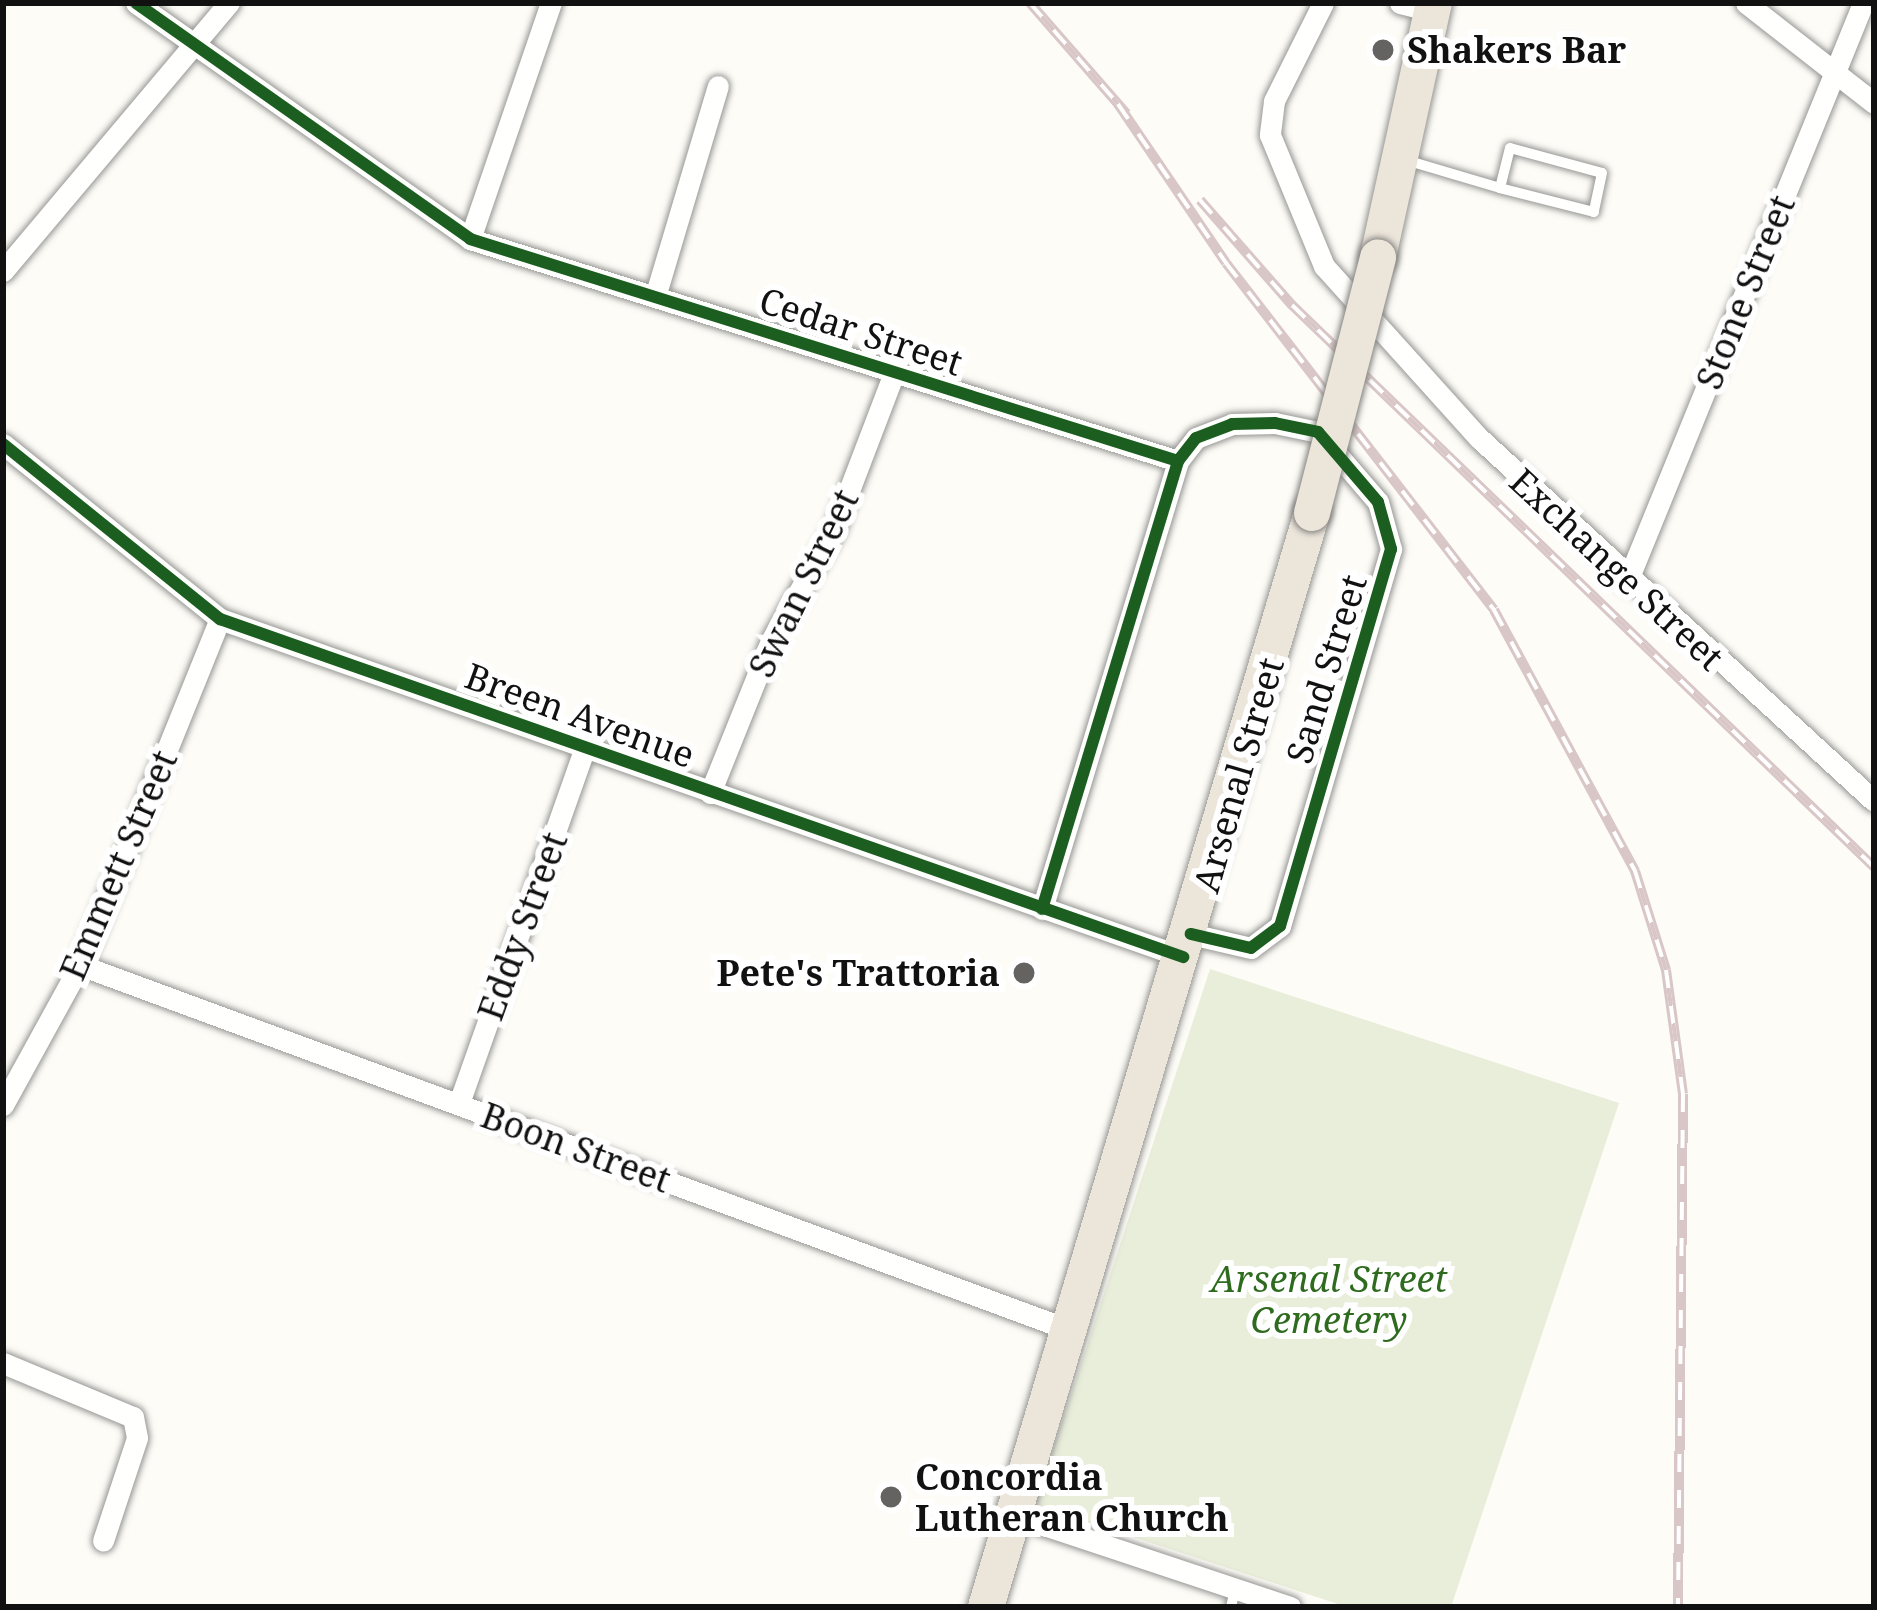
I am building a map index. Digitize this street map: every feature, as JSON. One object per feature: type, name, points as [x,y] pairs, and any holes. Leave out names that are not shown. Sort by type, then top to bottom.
[{"type":"highway","name":"Arsenal Street","points":[[986,1607],[1187,946],[1312,513],[1400,158],[1422,6]]},
{"type":"street","name":"Cedar Street","points":[[136,3],[190,48],[470,239],[1178,461]]},
{"type":"street","points":[[3,272],[229,3]]},
{"type":"street","points":[[470,239],[550,3]]},
{"type":"street","name":"Exchange Street","points":[[1324,3],[1274,101],[1270,135],[1306,236],[1372,323],[1627,581],[1874,801]]},
{"type":"street","points":[[1746,3],[1874,103]]},
{"type":"street","name":"Stone Street","points":[[1627,581],[1863,3]]},
{"type":"street","points":[[655,297],[718,86]]},
{"type":"street","name":"Swan Street","points":[[710,793],[771,641],[834,530],[894,373]]},
{"type":"street","name":"Sand Street","points":[[1178,461],[1196,438],[1232,424],[1318,432],[1378,502],[1391,549],[1280,926],[1251,948],[1187,946]]},
{"type":"street","name":"Breen Avenue","points":[[3,444],[220,619],[1042,909],[1187,946]]},
{"type":"street","points":[[1042,909],[1178,461]]},
{"type":"street","name":"Emmett Street","points":[[3,1105],[80,964],[220,619]]},
{"type":"street","name":"Eddy Street","points":[[459,1103],[585,748]]},
{"type":"street","name":"Boon Street","points":[[80,964],[1070,1330]]},
{"type":"street","points":[[3,1363],[133,1417],[137,1438],[103,1540]]},
{"type":"street","points":[[1014,1515],[1233,1598],[1276,1605]]},
{"type":"lane","points":[[1400,158],[1500,188],[1594,212],[1602,173],[1510,148],[1500,188]]},
{"type":"green space","name":"Arsenal Street Cemetery","points":[[1210,969],[1619,1103],[1451,1607],[1347,1607],[1035,1505]]},
{"type":"railway","points":[[1030,3],[1127,114]]},
{"type":"railway","points":[[1118,104],[1226,263],[1494,610],[1635,871],[1666,970],[1683,1094],[1678,1607]]},
{"type":"railway","points":[[1200,200],[1292,305],[1874,867]]},
{"type":"cycle path","points":[[136,3],[470,239],[1178,461]]},
{"type":"cycle path","points":[[1042,909],[1178,461],[1196,438],[1232,424],[1275,423],[1318,432],[1378,502],[1391,549],[1280,926],[1251,948],[1191,934]]},
{"type":"cycle path","points":[[3,444],[220,619],[1183,957]]},
{"type":"place","name":"Shakers Bar","points":[[1383,50]]},
{"type":"place","name":"Pete's Trattoria","points":[[1024,973]]},
{"type":"place","name":"Concordia Lutheran Church","points":[[891,1497]]}]
